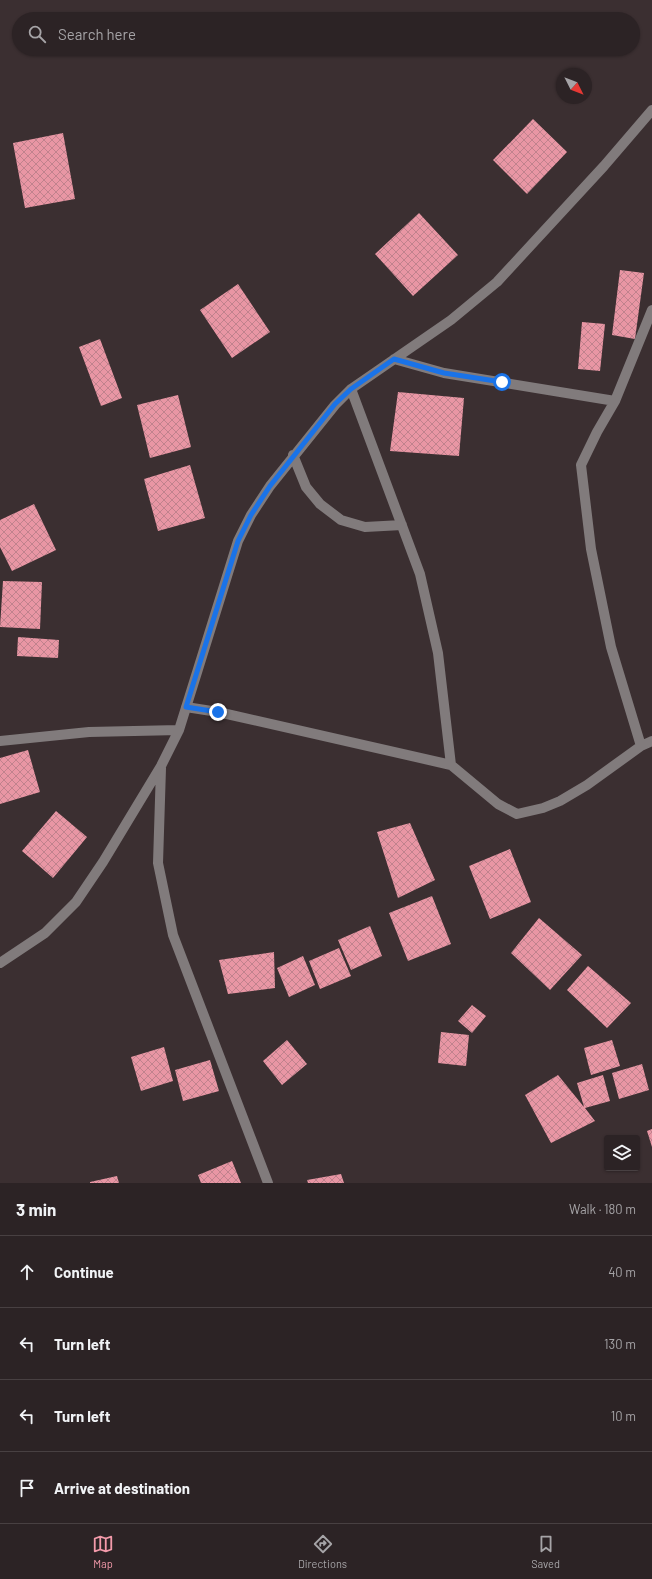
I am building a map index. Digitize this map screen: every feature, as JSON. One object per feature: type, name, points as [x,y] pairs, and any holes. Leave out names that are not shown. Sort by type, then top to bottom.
[{"type":"street","points":[[0,963],[45,933],[76,902],[103,862],[161,766],[179,730],[238,541],[251,515],[293,455],[335,404],[351,389],[451,320],[497,282],[604,166],[652,110]]},
{"type":"street","points":[[641,746],[611,647],[590,549],[582,488],[581,465],[597,432],[615,401],[652,310]]},
{"type":"street","points":[[394,359],[444,373],[615,401]]},
{"type":"street","points":[[351,389],[420,574],[438,653],[451,765]]},
{"type":"street","points":[[293,455],[306,487],[320,504],[341,520],[365,527],[402,525]]},
{"type":"street","points":[[186,707],[218,712],[451,765],[498,804],[517,814],[543,808],[560,801],[587,785],[641,746],[652,741]]},
{"type":"street","points":[[0,741],[89,732],[179,730]]},
{"type":"street","points":[[161,766],[158,862],[173,935],[268,1183]]},
{"type":"building","points":[[533,119],[567,152],[527,194],[493,160]]},
{"type":"building","points":[[63,133],[75,199],[25,208],[13,143]]},
{"type":"building","points":[[419,213],[458,255],[413,296],[375,254]]},
{"type":"building","points":[[620,270],[644,273],[635,339],[612,335]]},
{"type":"building","points":[[238,284],[270,332],[232,358],[200,310]]},
{"type":"building","points":[[582,322],[605,324],[600,371],[578,369]]},
{"type":"building","points":[[100,339],[122,398],[101,406],[79,347]]},
{"type":"building","points":[[398,392],[464,398],[459,456],[390,451]]},
{"type":"building","points":[[178,395],[191,447],[150,458],[137,405]]},
{"type":"building","points":[[190,465],[205,518],[158,531],[144,479]]},
{"type":"building","points":[[34,504],[56,550],[12,571],[0,547],[0,520]]},
{"type":"building","points":[[3,581],[42,582],[40,629],[0,627]]},
{"type":"building","points":[[18,637],[59,640],[58,658],[17,656]]},
{"type":"building","points":[[28,750],[40,792],[0,804],[0,758]]},
{"type":"building","points":[[56,811],[87,837],[53,878],[22,851]]},
{"type":"building","points":[[410,823],[435,880],[398,898],[377,832]]},
{"type":"building","points":[[510,849],[531,902],[490,919],[469,866]]},
{"type":"building","points":[[432,896],[451,944],[408,961],[389,913]]},
{"type":"building","points":[[539,918],[582,955],[550,990],[511,953]]},
{"type":"building","points":[[370,926],[382,956],[351,970],[338,940]]},
{"type":"building","points":[[339,948],[351,976],[320,989],[309,961]]},
{"type":"building","points":[[274,952],[275,988],[228,994],[219,960]]},
{"type":"building","points":[[303,956],[315,985],[289,997],[277,968]]},
{"type":"building","points":[[588,966],[631,1003],[607,1028],[567,990]]},
{"type":"building","points":[[472,1005],[486,1016],[472,1033],[458,1021]]},
{"type":"building","points":[[441,1032],[469,1035],[466,1066],[438,1063]]},
{"type":"building","points":[[287,1040],[307,1064],[282,1085],[263,1061]]},
{"type":"building","points":[[612,1040],[620,1066],[591,1075],[584,1048]]},
{"type":"building","points":[[164,1047],[173,1081],[141,1091],[131,1057]]},
{"type":"building","points":[[210,1060],[219,1091],[183,1101],[175,1070]]},
{"type":"building","points":[[642,1064],[649,1090],[619,1099],[612,1073]]},
{"type":"building","points":[[558,1075],[584,1107],[577,1083],[603,1075],[610,1101],[585,1108],[595,1121],[551,1143],[525,1095]]},
{"type":"building","points":[[652,1129],[652,1147],[647,1131]]},
{"type":"building","points":[[232,1161],[241,1183],[201,1183],[198,1175]]},
{"type":"building","points":[[341,1174],[344,1183],[308,1183],[307,1180]]},
{"type":"building","points":[[117,1176],[119,1183],[90,1183],[90,1182]]},
{"type":"route","points":[[218,712],[186,707],[238,541],[251,515],[270,486],[293,455],[335,404],[351,389],[394,359],[444,373],[502,382]]}]
